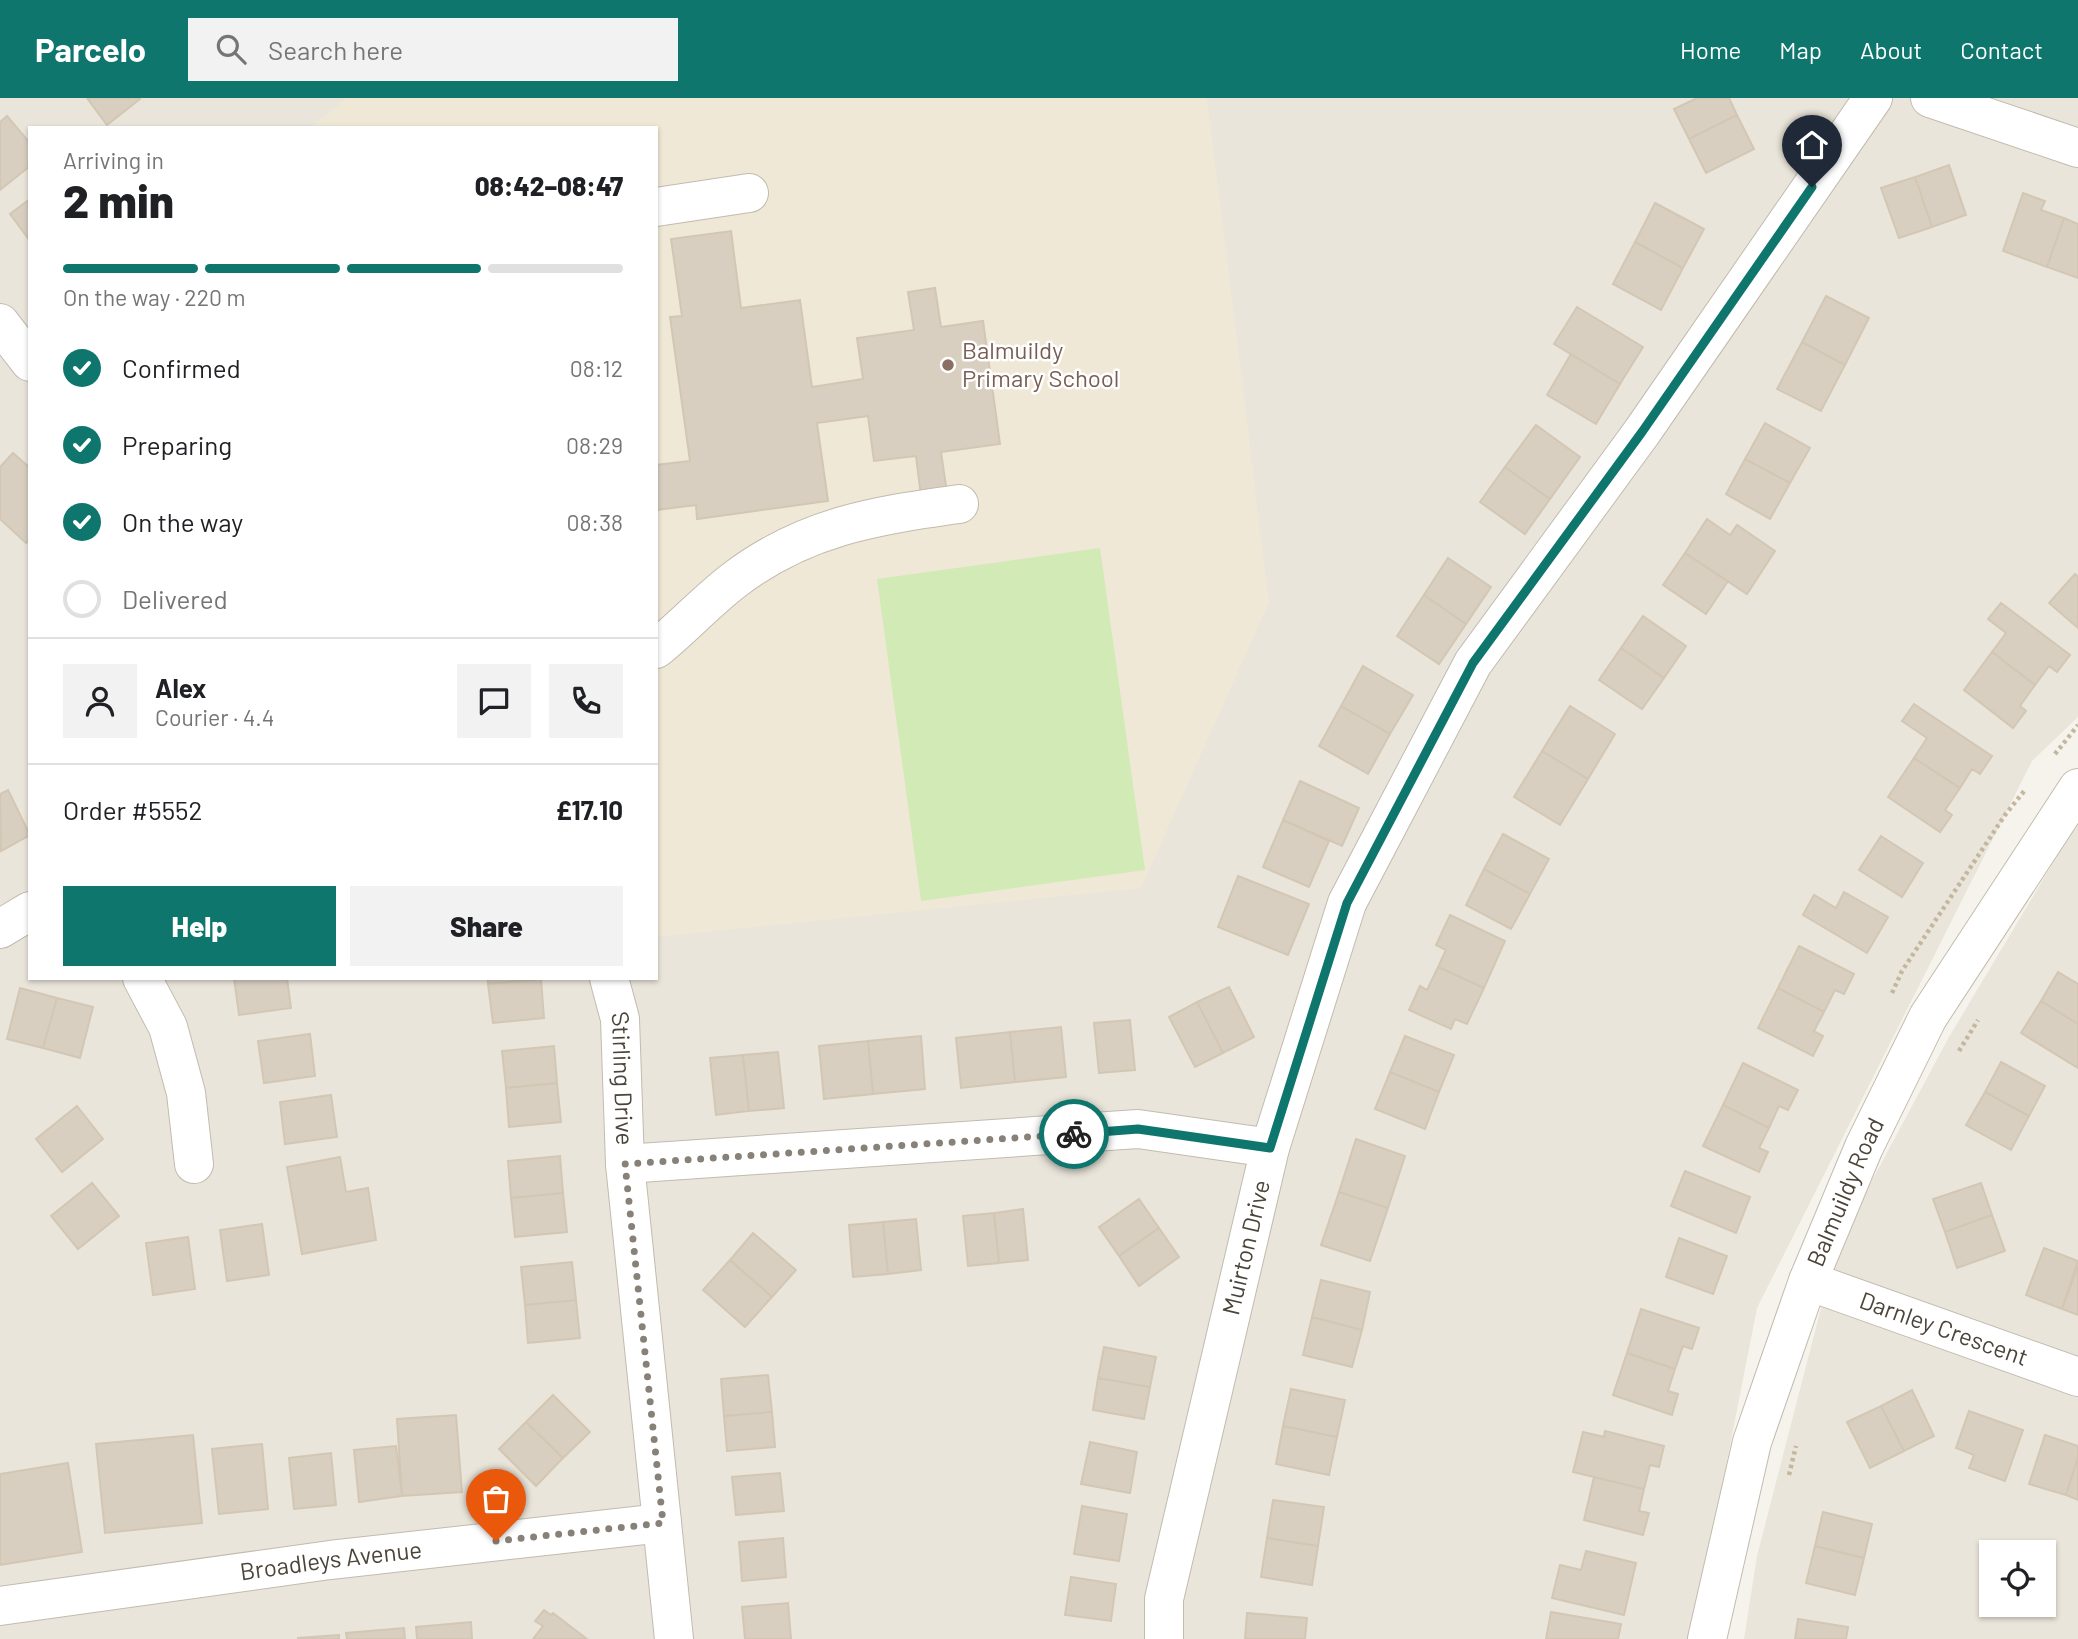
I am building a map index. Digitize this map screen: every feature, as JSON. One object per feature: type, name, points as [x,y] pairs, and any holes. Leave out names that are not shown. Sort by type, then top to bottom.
[{"type":"street","name":"Muirton Drive","points":[[1164,1639],[1164,1600],[1270,1148],[1347,903],[1473,663],[1642,432],[1873,98]]},
{"type":"street","points":[[1930,98],[2018,111],[2078,148]]},
{"type":"street","points":[[658,207],[749,193]]},
{"type":"street","points":[[658,647],[733,581],[776,552],[826,529],[876,516],[959,504]]},
{"type":"street","name":"Balmuildy Road","points":[[1707,1639],[1752,1442],[1808,1281],[1864,1147],[1928,1017],[2078,788]]},
{"type":"street","points":[[0,929],[28,912]]},
{"type":"street","points":[[143,980],[169,1027],[186,1093],[194,1164]]},
{"type":"street","name":"Stirling Drive","points":[[610,980],[620,1019],[625,1164],[674,1639]]},
{"type":"street","points":[[625,1164],[1138,1129],[1270,1148]]},
{"type":"street","name":"Darnley Crescent","points":[[1808,1281],[2078,1377]]},
{"type":"street","name":"Broadleys Avenue","points":[[0,1606],[330,1560],[663,1523]]},
{"type":"path","points":[[1957,1055],[1978,1019]]},
{"type":"path","points":[[1787,1482],[1797,1442]]},
{"type":"shaded area","points":[[0,98],[2078,98],[2078,717],[2032,761],[1757,1308],[1692,1639],[0,1639]]},
{"type":"shaded area","name":"Balmuildy Primary School","points":[[347,98],[1207,98],[1269,602],[1141,888],[658,937],[658,126],[312,126]]},
{"type":"shaded area","points":[[2078,821],[2078,1639],[1744,1639],[1757,1556],[1837,1246],[1949,1037]]},
{"type":"green space","points":[[1100,548],[1145,870],[921,901],[877,579]]},
{"type":"building","points":[[87,98],[139,98],[140,99],[107,125]]},
{"type":"building","points":[[1697,98],[1729,98],[1737,115],[1689,139],[1674,109]]},
{"type":"building","points":[[1737,115],[1754,149],[1706,173],[1689,139]]},
{"type":"building","points":[[7,116],[28,141],[28,168],[0,190],[0,122]]},
{"type":"building","points":[[1949,165],[1966,215],[1932,227],[1915,177]]},
{"type":"building","points":[[1915,177],[1932,227],[1899,238],[1881,188]]},
{"type":"building","points":[[2023,193],[2045,201],[2041,210],[2064,218],[2047,267],[2003,251]]},
{"type":"building","points":[[28,200],[28,238],[10,214]]},
{"type":"building","points":[[1655,203],[1704,229],[1683,268],[1635,242]]},
{"type":"building","points":[[2064,218],[2078,224],[2078,278],[2047,267]]},
{"type":"building","points":[[731,231],[741,308],[800,300],[812,387],[863,379],[857,338],[914,330],[908,292],[935,288],[941,327],[983,321],[1000,444],[941,452],[947,493],[921,496],[916,456],[874,461],[868,416],[817,423],[828,501],[697,519],[696,505],[658,510],[658,465],[690,461],[670,317],[682,316],[671,239]]},
{"type":"building","points":[[1635,242],[1683,268],[1661,310],[1613,284]]},
{"type":"building","points":[[1826,296],[1869,318],[1845,365],[1802,342]]},
{"type":"building","points":[[1577,307],[1643,347],[1620,384],[1554,344]]},
{"type":"building","points":[[1802,342],[1845,365],[1821,411],[1777,389]]},
{"type":"building","points":[[1571,354],[1620,384],[1596,424],[1547,395]]},
{"type":"building","points":[[1765,423],[1810,448],[1790,483],[1745,459]]},
{"type":"building","points":[[1536,425],[1580,457],[1550,499],[1505,467]]},
{"type":"building","points":[[13,453],[28,466],[26,543],[0,519],[0,467]]},
{"type":"building","points":[[1745,459],[1790,483],[1770,519],[1726,494]]},
{"type":"building","points":[[1505,467],[1550,499],[1525,534],[1480,502]]},
{"type":"building","points":[[1707,519],[1730,535],[1737,525],[1775,551],[1747,594],[1685,553]]},
{"type":"building","points":[[1685,553],[1728,581],[1706,614],[1663,585]]},
{"type":"building","points":[[1448,558],[1491,587],[1466,624],[1424,595]]},
{"type":"building","points":[[2075,574],[2078,577],[2078,628],[2049,603]]},
{"type":"building","points":[[1424,595],[1466,624],[1439,664],[1397,636]]},
{"type":"building","points":[[2001,603],[2070,655],[2057,672],[2049,666],[2035,685],[1992,652],[2006,633],[1988,619]]},
{"type":"building","points":[[1643,616],[1686,646],[1664,678],[1621,648]]},
{"type":"building","points":[[1621,648],[1664,678],[1642,709],[1599,680]]},
{"type":"building","points":[[1992,652],[2035,685],[2020,706],[2026,711],[2013,728],[1964,690]]},
{"type":"building","points":[[1363,666],[1413,695],[1390,734],[1341,706]]},
{"type":"building","points":[[1914,704],[1992,756],[1980,774],[1972,769],[1960,788],[1914,758],[1927,738],[1902,721]]},
{"type":"building","points":[[1341,706],[1390,734],[1368,774],[1319,746]]},
{"type":"building","points":[[1570,706],[1615,734],[1588,779],[1542,751]]},
{"type":"building","points":[[1542,751],[1588,779],[1560,825],[1514,797]]},
{"type":"building","points":[[1914,758],[1960,788],[1945,810],[1952,815],[1940,832],[1888,797]]},
{"type":"building","points":[[1300,781],[1359,808],[1342,846],[1283,820]]},
{"type":"building","points":[[8,790],[28,831],[28,836],[1,851],[0,794]]},
{"type":"building","points":[[1283,820],[1329,841],[1309,887],[1263,867]]},
{"type":"building","points":[[1503,834],[1549,859],[1530,894],[1484,869]]},
{"type":"building","points":[[1881,836],[1923,863],[1902,897],[1859,870]]},
{"type":"building","points":[[1484,869],[1530,894],[1511,929],[1466,905]]},
{"type":"building","points":[[1238,876],[1309,904],[1288,955],[1218,927]]},
{"type":"building","points":[[1844,892],[1888,917],[1867,953],[1803,915],[1814,895],[1836,908]]},
{"type":"building","points":[[1450,915],[1505,941],[1484,988],[1438,967],[1446,950],[1436,945]]},
{"type":"building","points":[[1799,946],[1854,974],[1844,994],[1835,990],[1824,1012],[1778,988]]},
{"type":"building","points":[[1438,967],[1484,988],[1467,1024],[1455,1019],[1451,1029],[1409,1010],[1420,986],[1427,990]]},
{"type":"building","points":[[2058,972],[2078,984],[2078,1024],[2041,1001]]},
{"type":"building","points":[[234,980],[287,980],[291,1008],[239,1015]]},
{"type":"building","points":[[488,980],[530,980],[488,984]]},
{"type":"building","points":[[541,980],[544,1018],[493,1023],[488,984]]},
{"type":"building","points":[[1229,987],[1254,1037],[1223,1053],[1197,1002]]},
{"type":"building","points":[[20,988],[57,998],[43,1048],[7,1039]]},
{"type":"building","points":[[1778,988],[1824,1012],[1814,1031],[1823,1036],[1813,1056],[1758,1028]]},
{"type":"building","points":[[57,998],[93,1007],[80,1058],[43,1048]]},
{"type":"building","points":[[2041,1001],[2078,1024],[2078,1068],[2021,1033]]},
{"type":"building","points":[[1197,1002],[1223,1053],[1195,1067],[1169,1017]]},
{"type":"building","points":[[1130,1020],[1135,1070],[1099,1073],[1094,1023]]},
{"type":"building","points":[[1061,1027],[1066,1077],[1015,1082],[1010,1032]]},
{"type":"building","points":[[1010,1032],[1015,1082],[961,1088],[956,1038]]},
{"type":"building","points":[[310,1034],[315,1076],[264,1083],[258,1041]]},
{"type":"building","points":[[921,1036],[925,1089],[873,1094],[868,1041]]},
{"type":"building","points":[[1405,1036],[1454,1055],[1439,1092],[1390,1072]]},
{"type":"building","points":[[868,1041],[873,1094],[824,1099],[819,1046]]},
{"type":"building","points":[[554,1046],[557,1083],[506,1088],[502,1051]]},
{"type":"building","points":[[778,1052],[784,1108],[749,1111],[743,1055]]},
{"type":"building","points":[[743,1055],[749,1111],[716,1115],[710,1058]]},
{"type":"building","points":[[2001,1062],[2045,1086],[2029,1116],[1985,1092]]},
{"type":"building","points":[[1743,1063],[1798,1090],[1788,1110],[1779,1106],[1769,1128],[1723,1105]]},
{"type":"building","points":[[1390,1072],[1439,1092],[1425,1129],[1375,1109]]},
{"type":"building","points":[[557,1083],[561,1122],[509,1127],[506,1088]]},
{"type":"building","points":[[1985,1092],[2029,1116],[2011,1150],[1966,1125]]},
{"type":"building","points":[[331,1095],[337,1137],[285,1144],[280,1102]]},
{"type":"building","points":[[1723,1105],[1769,1128],[1759,1148],[1768,1152],[1759,1172],[1703,1146]]},
{"type":"building","points":[[77,1106],[103,1139],[62,1172],[36,1139]]},
{"type":"building","points":[[1356,1139],[1405,1156],[1388,1208],[1339,1192]]},
{"type":"building","points":[[560,1156],[563,1193],[511,1198],[508,1161]]},
{"type":"building","points":[[340,1157],[346,1192],[368,1188],[376,1240],[302,1254],[287,1167]]},
{"type":"building","points":[[1685,1171],[1750,1197],[1736,1233],[1671,1206]]},
{"type":"building","points":[[92,1183],[119,1216],[78,1249],[51,1216]]},
{"type":"building","points":[[1981,1183],[1992,1215],[1945,1232],[1933,1199]]},
{"type":"building","points":[[1339,1192],[1388,1208],[1370,1261],[1321,1245]]},
{"type":"building","points":[[563,1193],[567,1232],[515,1237],[511,1198]]},
{"type":"building","points":[[1139,1199],[1159,1228],[1119,1256],[1099,1227]]},
{"type":"building","points":[[1023,1209],[1028,1260],[999,1263],[994,1213]]},
{"type":"building","points":[[994,1213],[999,1263],[968,1266],[963,1216]]},
{"type":"building","points":[[1992,1215],[2005,1251],[1957,1268],[1945,1232]]},
{"type":"building","points":[[916,1219],[921,1270],[888,1274],[883,1222]]},
{"type":"building","points":[[883,1222],[888,1274],[853,1277],[849,1225]]},
{"type":"building","points":[[262,1224],[269,1275],[227,1281],[220,1230]]},
{"type":"building","points":[[1159,1228],[1179,1257],[1139,1286],[1119,1256]]},
{"type":"building","points":[[753,1233],[796,1270],[772,1297],[730,1260]]},
{"type":"building","points":[[188,1237],[195,1289],[153,1295],[146,1243]]},
{"type":"building","points":[[1679,1238],[1727,1256],[1713,1294],[1666,1277]]},
{"type":"building","points":[[2044,1248],[2078,1261],[2062,1309],[2026,1295]]},
{"type":"building","points":[[730,1260],[772,1297],[745,1327],[703,1290]]},
{"type":"building","points":[[572,1262],[576,1300],[525,1305],[521,1267]]},
{"type":"building","points":[[2078,1266],[2078,1315],[2062,1309]]},
{"type":"building","points":[[1321,1280],[1370,1292],[1362,1330],[1312,1317]]},
{"type":"building","points":[[576,1300],[580,1338],[528,1343],[525,1305]]},
{"type":"building","points":[[1641,1309],[1699,1328],[1692,1349],[1683,1346],[1675,1369],[1627,1353]]},
{"type":"building","points":[[1312,1317],[1362,1330],[1352,1367],[1303,1355]]},
{"type":"building","points":[[1104,1347],[1156,1357],[1150,1387],[1098,1378]]},
{"type":"building","points":[[1627,1353],[1675,1369],[1668,1391],[1678,1394],[1672,1415],[1613,1395]]},
{"type":"building","points":[[768,1375],[772,1412],[724,1416],[721,1379]]},
{"type":"building","points":[[1098,1378],[1150,1387],[1144,1419],[1093,1410]]},
{"type":"building","points":[[1291,1389],[1345,1400],[1337,1437],[1283,1426]]},
{"type":"building","points":[[1912,1390],[1934,1436],[1904,1451],[1881,1406]]},
{"type":"building","points":[[553,1395],[590,1432],[563,1458],[526,1422]]},
{"type":"building","points":[[1881,1406],[1904,1451],[1870,1468],[1847,1422]]},
{"type":"building","points":[[1969,1411],[2023,1430],[2005,1481],[1969,1468],[1974,1455],[1956,1448]]},
{"type":"building","points":[[772,1412],[775,1447],[727,1451],[724,1416]]},
{"type":"building","points":[[456,1415],[462,1492],[402,1496],[397,1419]]},
{"type":"building","points":[[526,1422],[563,1458],[536,1486],[499,1449]]},
{"type":"building","points":[[1283,1426],[1337,1437],[1329,1475],[1276,1464]]},
{"type":"building","points":[[1605,1431],[1664,1446],[1659,1467],[1650,1465],[1644,1489],[1573,1472],[1583,1432],[1604,1437]]},
{"type":"building","points":[[193,1435],[202,1523],[105,1533],[96,1444]]},
{"type":"building","points":[[2045,1435],[2078,1446],[2078,1457],[2066,1495],[2029,1484]]},
{"type":"building","points":[[1090,1442],[1137,1452],[1130,1493],[1081,1484]]},
{"type":"building","points":[[262,1444],[268,1509],[219,1514],[212,1449]]},
{"type":"building","points":[[396,1446],[402,1496],[359,1502],[354,1450]]},
{"type":"building","points":[[331,1453],[336,1505],[294,1509],[289,1458]]},
{"type":"building","points":[[2078,1457],[2078,1500],[2066,1495]]},
{"type":"building","points":[[68,1463],[82,1552],[0,1565],[0,1474]]},
{"type":"building","points":[[780,1473],[784,1511],[736,1515],[732,1477]]},
{"type":"building","points":[[1594,1477],[1644,1489],[1639,1511],[1649,1513],[1643,1535],[1584,1520]]},
{"type":"building","points":[[1273,1500],[1324,1507],[1318,1546],[1267,1538]]},
{"type":"building","points":[[1082,1506],[1127,1514],[1119,1561],[1074,1554]]},
{"type":"building","points":[[1823,1512],[1872,1524],[1864,1558],[1815,1546]]},
{"type":"building","points":[[783,1538],[786,1577],[742,1581],[739,1542]]},
{"type":"building","points":[[1267,1538],[1318,1546],[1312,1585],[1261,1577]]},
{"type":"building","points":[[1815,1546],[1864,1558],[1855,1595],[1806,1583]]},
{"type":"building","points":[[1586,1551],[1636,1563],[1624,1615],[1552,1598],[1560,1565],[1581,1570]]},
{"type":"building","points":[[1071,1577],[1116,1584],[1111,1621],[1065,1615]]},
{"type":"building","points":[[788,1603],[791,1639],[745,1639],[742,1607]]},
{"type":"building","points":[[544,1610],[551,1615],[553,1613],[587,1639],[533,1639],[543,1626],[535,1621]]},
{"type":"building","points":[[1551,1612],[1621,1624],[1618,1639],[1546,1639]]},
{"type":"building","points":[[1247,1613],[1307,1618],[1305,1639],[1245,1639]]},
{"type":"building","points":[[1798,1619],[1848,1627],[1846,1639],[1795,1639]]},
{"type":"building","points":[[471,1622],[472,1639],[417,1639],[416,1627]]},
{"type":"building","points":[[404,1628],[405,1639],[347,1639],[346,1633]]},
{"type":"building","points":[[339,1635],[339,1639],[298,1639],[298,1638]]},
{"type":"way so far","points":[[496,1541],[663,1523],[625,1164],[1074,1134]]},
{"type":"place","name":"Balmuildy Primary School","points":[[948,365]]},
{"type":"route","points":[[1074,1134],[1138,1129],[1270,1148],[1347,903],[1473,663],[1642,432],[1812,187]]}]
